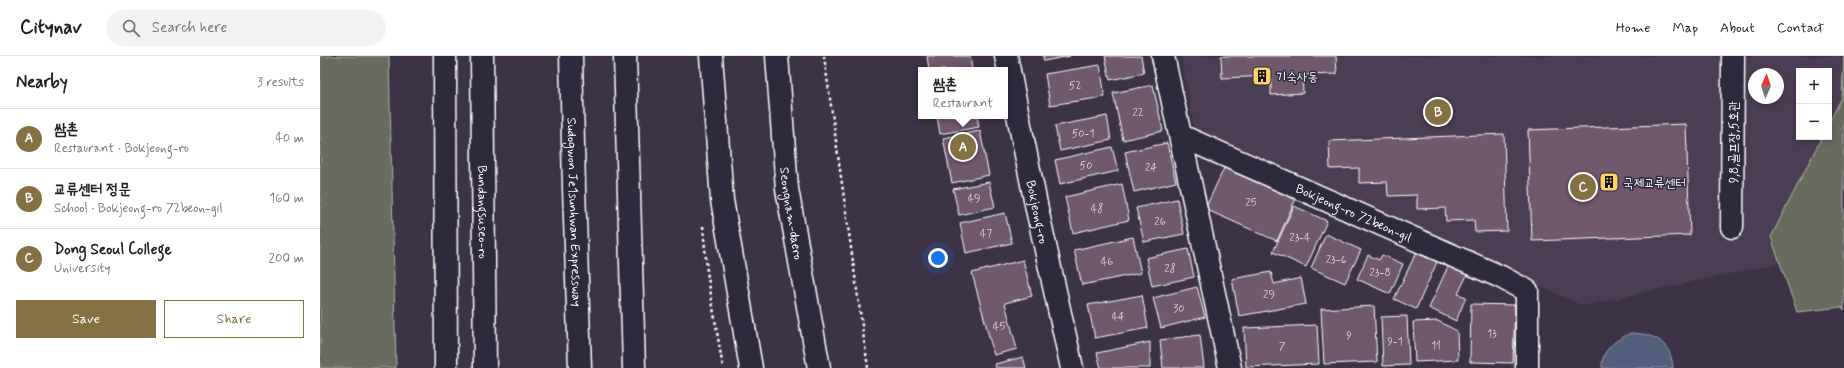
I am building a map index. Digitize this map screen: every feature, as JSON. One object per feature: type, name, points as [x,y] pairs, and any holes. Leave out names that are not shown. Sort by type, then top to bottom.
[{"type":"main road","points":[[445,56],[446,368]]},
{"type":"main road","name":"Bundangsuseo-ro","points":[[482,56],[486,368]]},
{"type":"main road","name":"Sudogwon Je1sunhwan Expressway","points":[[571,56],[580,368]]},
{"type":"main road","points":[[625,56],[634,368]]},
{"type":"main road","points":[[711,56],[722,200],[751,368]]},
{"type":"main road","name":"Seongnam-daero","points":[[777,56],[787,189],[819,368]]},
{"type":"main road","name":"Bokjeong-ro","points":[[1006,56],[1037,209],[1072,368]]},
{"type":"main road","points":[[1163,56],[1230,368]]},
{"type":"main road","name":"9,8,골프장,5호관","points":[[1732,228],[1733,56]]},
{"type":"main road","name":"Bokjeong-ro 72beon-gil","points":[[1181,136],[1494,274],[1527,291],[1527,368]]},
{"type":"path","points":[[824,56],[868,368]]},
{"type":"shaded area","points":[[1181,56],[1844,56],[1844,236],[1820,254],[1583,306],[1194,128]]},
{"type":"green space","points":[[320,56],[389,56],[396,368],[320,368]]},
{"type":"green space","points":[[1844,56],[1844,310],[1842,307],[1797,312],[1771,237],[1820,140],[1832,140],[1832,117],[1842,97]]},
{"type":"water","points":[[1631,333],[1647,335],[1660,341],[1669,352],[1672,359],[1673,368],[1602,368],[1602,361],[1610,346]]},
{"type":"building","points":[[927,56],[970,56],[972,67],[929,67]]},
{"type":"building","points":[[1043,56],[1070,56],[1044,61]]},
{"type":"building","points":[[1105,56],[1141,56],[1144,73],[1110,80]]},
{"type":"building","name":"기숙사동","points":[[1221,56],[1336,56],[1337,74],[1302,75],[1303,93],[1271,95],[1271,76],[1222,78]]},
{"type":"building","points":[[1100,65],[1105,97],[1050,105],[1045,74]]},
{"type":"building","points":[[1153,85],[1163,131],[1123,140],[1113,93]]},
{"type":"building","points":[[1107,116],[1111,140],[1060,151],[1055,126]]},
{"type":"building","points":[[938,119],[978,119],[979,127],[940,134]]},
{"type":"building","name":"국제교류센터","points":[[1686,124],[1690,235],[1532,241],[1528,130]]},
{"type":"building","points":[[980,131],[989,175],[952,183],[943,138]]},
{"type":"building","points":[[1504,134],[1507,231],[1475,232],[1474,220],[1446,221],[1445,208],[1417,209],[1417,195],[1388,196],[1387,182],[1359,183],[1359,168],[1330,169],[1329,141]]},
{"type":"building","points":[[1167,143],[1176,182],[1134,192],[1125,152]]},
{"type":"building","points":[[1112,147],[1118,171],[1060,184],[1055,160]]},
{"type":"building","points":[[1226,164],[1297,196],[1277,241],[1205,209]]},
{"type":"building","points":[[989,182],[995,207],[959,215],[953,189]]},
{"type":"building","points":[[1122,184],[1129,220],[1073,233],[1065,197]]},
{"type":"building","points":[[1177,199],[1184,234],[1144,242],[1136,208]]},
{"type":"building","points":[[1294,206],[1327,221],[1306,267],[1273,252]]},
{"type":"building","points":[[1005,213],[1012,243],[966,253],[960,223]]},
{"type":"building","points":[[1326,234],[1361,250],[1345,283],[1311,268]]},
{"type":"building","points":[[1133,237],[1141,273],[1082,285],[1074,250]]},
{"type":"building","points":[[1188,249],[1194,277],[1152,286],[1146,258]]},
{"type":"building","points":[[1416,253],[1437,262],[1416,309],[1394,299]]},
{"type":"building","points":[[1368,255],[1379,260],[1382,255],[1403,264],[1390,294],[1357,279]]},
{"type":"building","points":[[1023,260],[1032,296],[1005,303],[1017,349],[994,355],[972,273]]},
{"type":"building","points":[[1449,264],[1468,273],[1458,294],[1466,297],[1456,321],[1429,308]]},
{"type":"building","points":[[1271,272],[1274,284],[1301,278],[1306,304],[1239,316],[1232,279]]},
{"type":"building","points":[[1197,287],[1205,317],[1161,328],[1153,298]]},
{"type":"building","points":[[1142,295],[1148,328],[1095,338],[1088,305]]},
{"type":"building","points":[[1471,304],[1515,305],[1513,363],[1470,362]]},
{"type":"building","points":[[1374,306],[1377,362],[1324,364],[1321,309]]},
{"type":"building","points":[[1407,316],[1409,365],[1383,366],[1381,317]]},
{"type":"building","points":[[1438,321],[1457,331],[1458,360],[1415,362],[1413,322]]},
{"type":"building","points":[[1317,325],[1319,364],[1246,367],[1244,328]]},
{"type":"building","points":[[1200,335],[1204,368],[1163,368],[1160,340]]},
{"type":"building","points":[[1150,342],[1150,368],[1101,368],[1097,353]]},
{"type":"building","points":[[1023,357],[1026,368],[996,368],[995,364]]},
{"type":"place","name":"기숙사동","points":[[1262,76]]},
{"type":"place","name":"교류센터 정문","points":[[1438,112]]},
{"type":"place","name":"쌈촌","points":[[963,147]]},
{"type":"place","name":"국제교류센터","points":[[1609,182]]},
{"type":"place","name":"Dong Seoul College","points":[[1583,187]]}]
